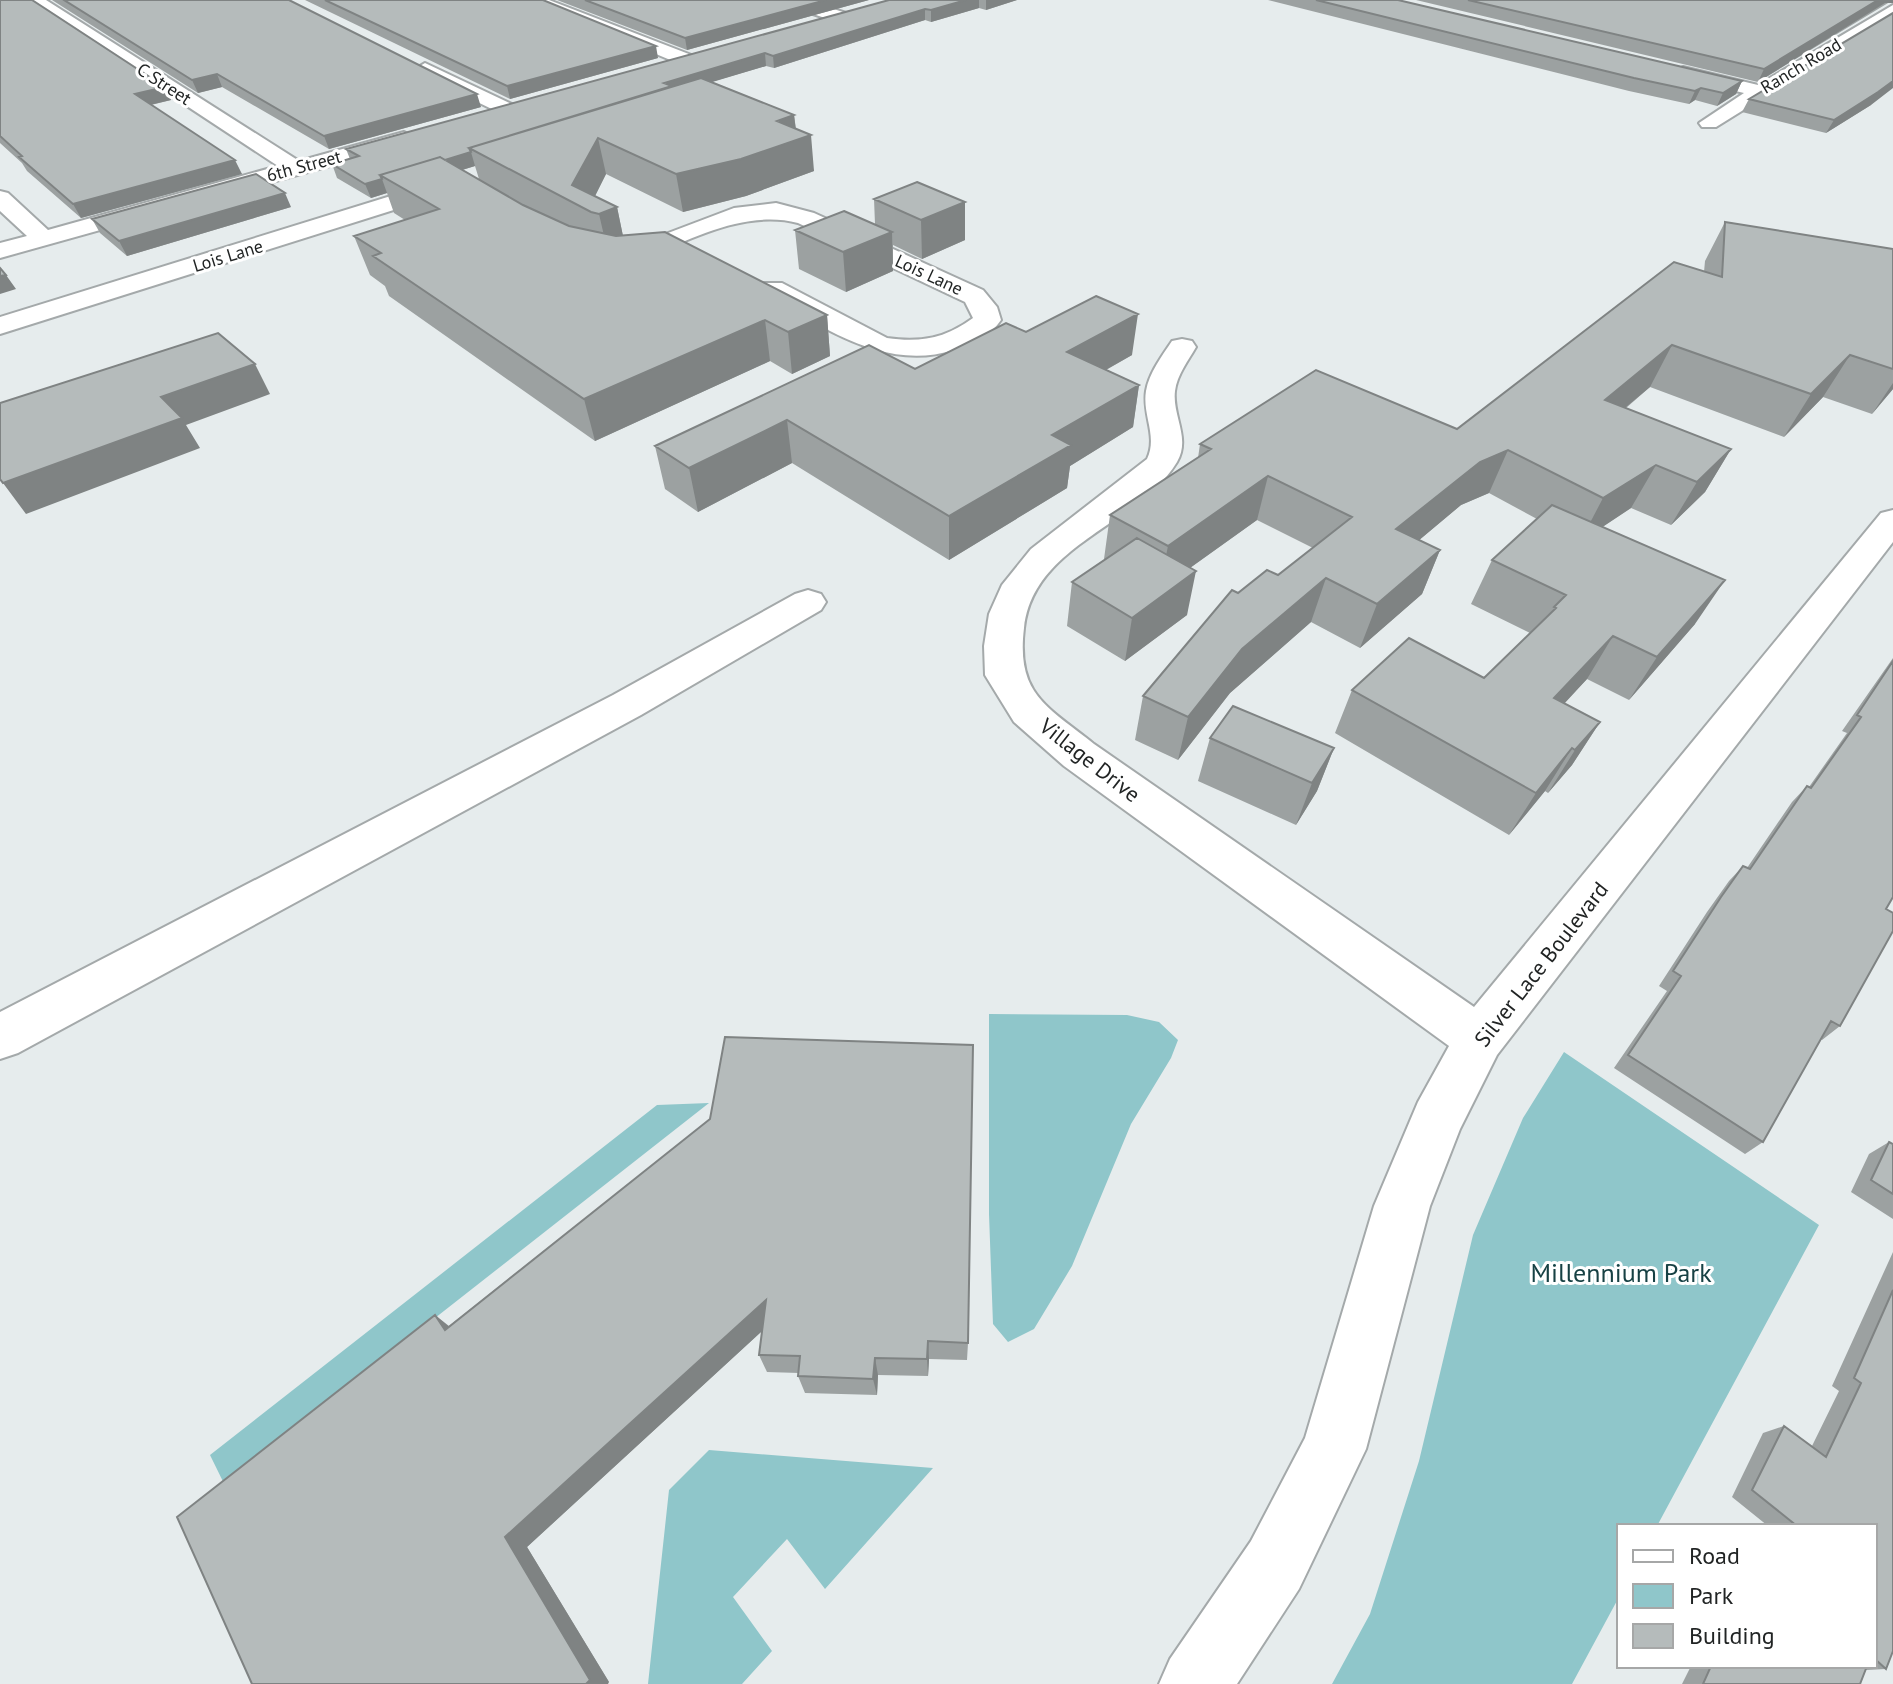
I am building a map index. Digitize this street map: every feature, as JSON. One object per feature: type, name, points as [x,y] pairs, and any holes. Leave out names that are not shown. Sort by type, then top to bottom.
[{"type":"street","name":"C Street","points":[[34,0],[295,168]]},
{"type":"street","points":[[534,0],[697,58],[655,69]]},
{"type":"street","points":[[789,0],[848,15],[810,26]]},
{"type":"street","name":"Ranch Road","points":[[1709,123],[1893,10]]},
{"type":"street","points":[[408,60],[516,108],[473,119]]},
{"type":"street","points":[[1661,68],[1759,91]]},
{"type":"street","name":"6th Street","points":[[0,251],[427,132]]},
{"type":"street","name":"Lois Lane","points":[[0,326],[464,184]]},
{"type":"street","points":[[0,198],[44,239]]},
{"type":"street","name":"Lois Lane","points":[[693,257],[665,259],[642,266],[600,262],[742,213],[776,210],[806,218],[974,296],[984,307],[987,320],[966,337],[949,345],[915,351],[880,345],[747,276]]},
{"type":"street","name":"Village Drive","points":[[1182,347],[1165,376],[1160,395],[1168,436],[1166,457],[1152,473],[1043,557],[1020,585],[1007,614],[1004,675],[1028,712],[1079,755],[1479,1039]]},
{"type":"street","name":"Silver Lace Boulevard","points":[[1195,1684],[1275,1565],[1334,1449],[1402,1206],[1437,1120],[1479,1039],[1893,520]]},
{"type":"street","points":[[0,1037],[627,705],[808,602]]},
{"type":"green space","points":[[989,1014],[1127,1015],[1159,1022],[1178,1040],[1171,1058],[1131,1124],[1072,1266],[1034,1329],[1008,1342],[993,1324],[989,1214]]},
{"type":"green space","name":"Millennium Park","points":[[1564,1052],[1819,1225],[1658,1524],[1617,1524],[1617,1601],[1572,1684],[1332,1684],[1370,1614],[1419,1461],[1473,1235],[1523,1118]]},
{"type":"green space","points":[[709,1103],[277,1442],[237,1510],[210,1455],[657,1105]]},
{"type":"green space","points":[[709,1450],[933,1468],[825,1589],[787,1539],[733,1597],[772,1651],[742,1684],[648,1684],[669,1490]]},
{"type":"building","points":[[0,0],[32,0],[165,87],[135,94],[235,160],[73,204],[19,157],[22,156],[0,136]]},
{"type":"building","points":[[64,0],[289,0],[477,94],[324,136],[217,74],[192,80]]},
{"type":"building","points":[[325,0],[543,0],[656,46],[507,86]]},
{"type":"building","points":[[585,0],[826,0],[685,38]]},
{"type":"building","points":[[889,0],[966,0],[925,9],[773,56],[765,53],[664,83],[672,86],[469,148],[471,152],[445,160],[440,157],[380,175],[382,179],[365,184],[332,164],[359,156],[346,149]]},
{"type":"building","points":[[1316,0],[1398,0],[1742,81],[1723,93],[1701,88],[1695,91]]},
{"type":"building","points":[[1468,0],[1878,0],[1764,69]]},
{"type":"building","points":[[1893,13],[1893,81],[1834,120],[1749,99]]},
{"type":"building","points":[[701,78],[794,115],[777,121],[811,135],[741,159],[676,174],[598,138],[572,185],[617,207],[599,214],[469,148]]},
{"type":"building","points":[[440,157],[523,205],[569,226],[616,236],[665,232],[827,315],[788,332],[765,320],[584,399],[373,256],[381,253],[354,236],[439,209],[380,175]]},
{"type":"building","points":[[256,174],[285,193],[119,241],[92,219]]},
{"type":"building","points":[[917,182],[965,202],[921,220],[874,199]]},
{"type":"building","points":[[844,211],[892,232],[843,252],[795,230]]},
{"type":"building","points":[[1725,222],[1893,249],[1893,369],[1850,355],[1811,394],[1672,345],[1605,400],[1731,449],[1697,482],[1656,465],[1603,498],[1508,450],[1480,462],[1396,529],[1440,550],[1377,604],[1326,578],[1242,649],[1188,717],[1143,696],[1232,590],[1238,593],[1267,570],[1278,575],[1352,517],[1268,476],[1168,546],[1110,515],[1211,449],[1200,444],[1316,370],[1457,429],[1674,262],[1722,277]]},
{"type":"building","points":[[1096,296],[1138,314],[1067,352],[1139,385],[1052,435],[1071,445],[949,516],[787,420],[689,468],[655,446],[869,345],[915,369],[1006,323],[1026,332]]},
{"type":"building","points":[[218,333],[255,364],[161,397],[182,418],[3,483],[0,479],[0,403]]},
{"type":"building","points":[[1552,505],[1725,580],[1657,657],[1613,636],[1554,698],[1600,722],[1575,750],[1572,748],[1536,793],[1352,690],[1409,638],[1484,678],[1566,595],[1492,560]]},
{"type":"building","points":[[1137,538],[1196,571],[1132,618],[1072,582]]},
{"type":"building","points":[[1893,661],[1893,897],[1886,909],[1893,913],[1893,931],[1840,1026],[1831,1021],[1763,1142],[1628,1055],[1681,976],[1673,971],[1721,897],[1743,866],[1750,869],[1807,786],[1811,788],[1861,717],[1857,715]]},
{"type":"building","points":[[1233,706],[1334,748],[1312,783],[1210,738]]},
{"type":"building","points":[[725,1037],[973,1045],[968,1343],[928,1341],[927,1359],[875,1358],[873,1379],[798,1376],[800,1356],[759,1355],[766,1300],[505,1537],[590,1680],[586,1684],[252,1684],[177,1517],[435,1315],[445,1330],[710,1119]]},
{"type":"building","points":[[1889,1142],[1893,1144],[1893,1194],[1871,1180]]},
{"type":"building","points":[[1893,1290],[1893,1651],[1886,1669],[1877,1661],[1877,1524],[1794,1524],[1752,1490],[1784,1426],[1826,1457],[1861,1383],[1854,1378]]},
{"type":"building","points":[[1710,1668],[1866,1668],[1860,1684],[1703,1684]]}]
